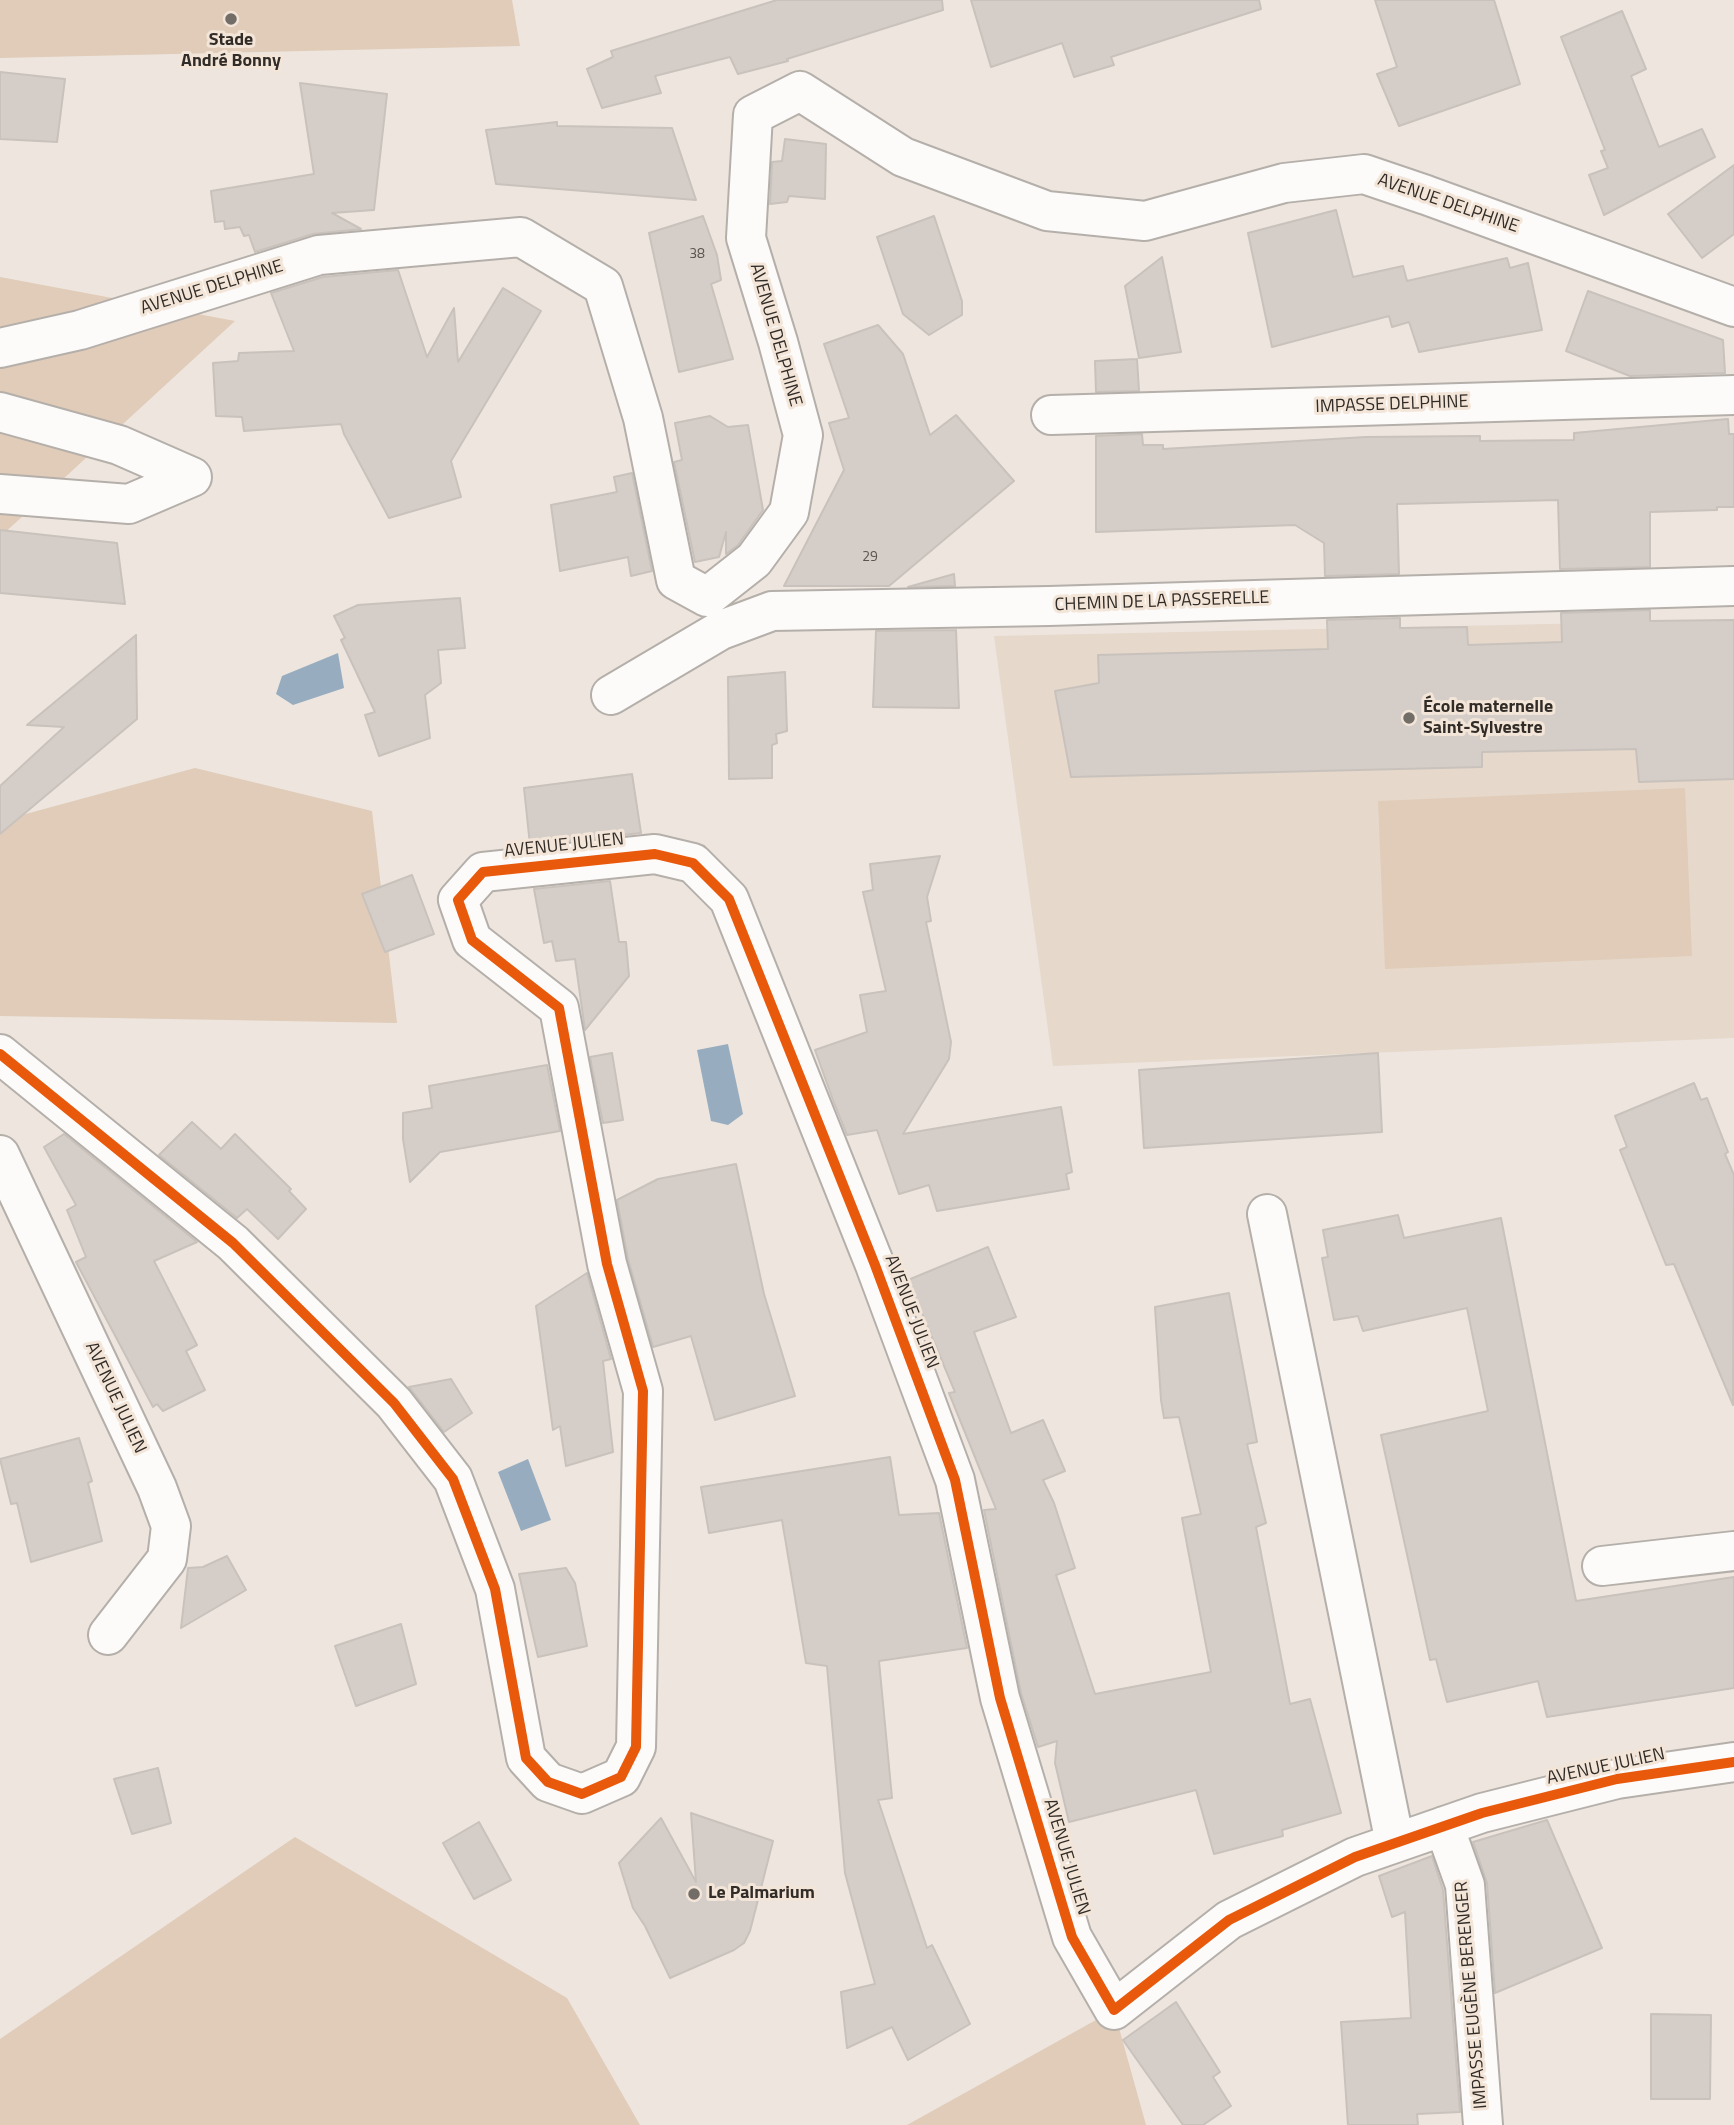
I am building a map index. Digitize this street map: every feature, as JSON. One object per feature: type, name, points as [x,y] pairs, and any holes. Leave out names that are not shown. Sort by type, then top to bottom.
[{"type":"street","name":"AVENUE DELPHINE","points":[[0,348],[80,330],[318,255],[521,237],[603,286],[643,418],[676,580],[706,597],[754,560],[789,512],[803,435],[746,238],[753,115],[800,91],[903,157],[1047,211],[1144,221],[1284,183],[1364,174],[1734,307]]},
{"type":"street","name":"IMPASSE DELPHINE","points":[[1051,415],[1734,395]]},
{"type":"street","points":[[0,412],[119,445],[192,477],[130,504],[0,494]]},
{"type":"street","name":"CHEMIN DE LA PASSERELLE","points":[[611,695],[721,631],[772,611],[1734,586]]},
{"type":"street","name":"AVENUE JULIEN","points":[[0,1054],[233,1243],[394,1404],[453,1479],[495,1589],[526,1758],[548,1782],[582,1794],[621,1777],[636,1747],[643,1391],[607,1264],[559,1008],[472,940],[458,900],[483,872],[656,854],[692,863],[729,899],[875,1265],[955,1480],[1000,1698],[1072,1937],[1114,2010],[1230,1920],[1355,1857],[1482,1812],[1617,1779],[1734,1762]]},
{"type":"street","name":"AVENUE JULIEN","points":[[0,1155],[158,1488],[172,1526],[167,1559],[108,1635]]},
{"type":"street","points":[[1267,1214],[1395,1843]]},
{"type":"street","points":[[1602,1566],[1734,1551]]},
{"type":"street","name":"IMPASSE EUGÈNE BERENGER","points":[[1444,1826],[1465,1885],[1483,2125]]},
{"type":"shaded area","points":[[0,0],[512,0],[520,46],[0,58]]},
{"type":"shaded area","points":[[0,277],[235,321],[0,537]]},
{"type":"shaded area","points":[[1734,620],[1734,1038],[1053,1066],[994,636]]},
{"type":"shaded area","points":[[195,768],[372,811],[397,1023],[0,1016],[0,821]]},
{"type":"shaded area","points":[[1685,788],[1692,956],[1385,969],[1378,801]]},
{"type":"shaded area","points":[[295,1837],[567,1998],[640,2125],[0,2125],[0,2039]]},
{"type":"shaded area","points":[[1114,2010],[1146,2125],[907,2125]]},
{"type":"water","points":[[338,653],[344,688],[293,705],[276,694],[282,676]]},
{"type":"water","points":[[728,1044],[743,1114],[728,1125],[711,1121],[697,1050]]},
{"type":"water","points":[[528,1459],[551,1520],[521,1531],[498,1472]]},
{"type":"building","points":[[777,0],[942,0],[943,10],[787,59],[788,61],[738,74],[730,57],[655,76],[661,93],[602,108],[587,69],[613,57],[611,51]]},
{"type":"building","points":[[971,0],[1259,0],[1261,9],[1111,57],[1114,65],[1074,77],[1062,43],[991,67]]},
{"type":"building","points":[[1375,0],[1494,0],[1520,84],[1399,126],[1377,74],[1397,67]]},
{"type":"building","points":[[1622,11],[1646,69],[1631,76],[1659,147],[1702,129],[1715,157],[1604,215],[1589,175],[1608,168],[1601,151],[1605,150],[1561,37]]},
{"type":"building","points":[[0,72],[65,79],[57,142],[0,139]]},
{"type":"building","points":[[300,83],[387,94],[374,210],[332,213],[361,229],[313,234],[255,252],[249,235],[244,236],[240,227],[225,229],[224,221],[215,222],[211,191],[314,174]]},
{"type":"building","points":[[557,122],[557,126],[672,128],[696,200],[496,184],[486,130]]},
{"type":"building","points":[[785,139],[826,144],[825,199],[789,196],[787,202],[770,204],[772,162],[782,161]]},
{"type":"building","points":[[1734,165],[1734,234],[1702,258],[1668,214]]},
{"type":"building","points":[[1336,210],[1353,277],[1403,266],[1407,281],[1507,258],[1510,268],[1528,263],[1542,330],[1419,352],[1409,322],[1392,327],[1389,316],[1272,347],[1248,233]]},
{"type":"building","points":[[703,216],[717,255],[721,280],[711,284],[733,359],[679,372],[649,233]]},
{"type":"building","points":[[934,216],[962,301],[962,315],[929,335],[903,314],[877,237]]},
{"type":"building","points":[[1162,257],[1181,352],[1139,358],[1125,286]]},
{"type":"building","points":[[398,270],[427,357],[454,308],[458,362],[503,288],[541,311],[451,461],[461,497],[389,518],[341,424],[244,431],[242,417],[216,416],[213,363],[238,361],[239,353],[294,351],[271,293],[323,277]]},
{"type":"building","points":[[1588,291],[1723,340],[1725,373],[1630,376],[1566,351]]},
{"type":"building","points":[[878,325],[903,354],[930,435],[956,415],[1014,481],[889,586],[784,586],[844,470],[829,423],[849,418],[824,344]]},
{"type":"building","points":[[1137,359],[1139,391],[1096,392],[1095,361]]},
{"type":"building","points":[[710,416],[728,427],[748,425],[763,510],[738,545],[726,554],[726,532],[719,557],[695,562],[674,462],[682,460],[675,423]]},
{"type":"building","points":[[1728,419],[1729,434],[1734,434],[1734,507],[1650,512],[1650,567],[1560,569],[1558,500],[1397,504],[1399,574],[1325,576],[1324,543],[1295,525],[1096,532],[1096,436],[1142,434],[1143,445],[1163,445],[1163,449],[1366,437],[1480,436],[1480,441],[1574,440],[1574,433]]},
{"type":"building","points":[[632,473],[652,571],[631,576],[628,557],[560,571],[551,505],[617,492],[614,477]]},
{"type":"building","points":[[0,530],[117,543],[125,604],[0,593]]},
{"type":"building","points":[[954,574],[955,586],[908,587]]},
{"type":"building","points":[[460,598],[465,648],[438,650],[441,683],[425,695],[430,738],[379,756],[365,715],[375,712],[341,640],[345,638],[334,616],[358,605]]},
{"type":"building","name":"École maternelle Saint-Sylvestre","points":[[1650,610],[1650,621],[1734,620],[1734,779],[1639,782],[1636,749],[1482,752],[1482,767],[1071,777],[1055,691],[1099,683],[1098,655],[1328,649],[1327,620],[1400,618],[1400,628],[1467,627],[1468,645],[1562,642],[1561,613]]},
{"type":"building","points":[[956,630],[959,708],[873,707],[876,631]]},
{"type":"building","points":[[136,635],[137,719],[0,834],[0,786],[64,727],[27,725]]},
{"type":"building","points":[[785,672],[787,731],[776,734],[777,743],[772,745],[772,778],[729,779],[728,677]]},
{"type":"building","points":[[632,774],[641,833],[530,845],[524,788]]},
{"type":"building","points":[[940,856],[927,897],[931,921],[926,922],[951,1042],[949,1059],[903,1134],[1061,1107],[1072,1172],[1066,1174],[1069,1189],[937,1211],[929,1185],[899,1194],[877,1130],[847,1135],[833,1100],[815,1050],[867,1032],[860,995],[886,991],[863,892],[873,890],[870,864]]},
{"type":"building","points":[[412,875],[434,934],[385,952],[362,894]]},
{"type":"building","points":[[610,881],[619,942],[626,942],[629,976],[585,1030],[575,959],[556,961],[552,941],[544,943],[534,889]]},
{"type":"building","points":[[612,1053],[623,1120],[603,1123],[590,1057]]},
{"type":"building","points":[[1378,1053],[1382,1132],[1144,1148],[1139,1070]]},
{"type":"building","points":[[547,1065],[560,1131],[440,1152],[410,1182],[403,1139],[403,1113],[432,1108],[429,1086]]},
{"type":"building","points":[[1694,1083],[1701,1100],[1707,1098],[1734,1175],[1733,1405],[1674,1264],[1666,1265],[1620,1150],[1627,1147],[1615,1116]]},
{"type":"building","points":[[192,1122],[221,1149],[235,1134],[291,1189],[289,1191],[306,1209],[278,1239],[247,1209],[237,1218],[159,1155]]},
{"type":"building","points":[[64,1134],[197,1242],[154,1261],[197,1345],[186,1351],[205,1390],[163,1411],[157,1404],[153,1407],[76,1262],[86,1257],[67,1210],[76,1205],[44,1147]]},
{"type":"building","points":[[736,1164],[764,1294],[795,1396],[715,1420],[691,1336],[653,1347],[628,1259],[617,1200],[658,1179]]},
{"type":"building","points":[[1398,1215],[1404,1238],[1501,1218],[1576,1601],[1734,1577],[1734,1688],[1547,1717],[1538,1681],[1447,1702],[1436,1659],[1430,1660],[1381,1435],[1488,1411],[1467,1308],[1363,1331],[1358,1316],[1334,1320],[1322,1258],[1328,1257],[1323,1230]]},
{"type":"building","points":[[988,1247],[1016,1317],[974,1332],[1011,1433],[1043,1420],[1065,1471],[1043,1480],[1054,1503],[1075,1568],[1056,1575],[1095,1694],[1211,1672],[1182,1518],[1201,1514],[1179,1417],[1164,1418],[1155,1307],[1229,1293],[1257,1442],[1247,1444],[1266,1523],[1256,1527],[1290,1704],[1310,1699],[1341,1813],[1282,1830],[1283,1836],[1214,1854],[1196,1790],[1069,1822],[1055,1763],[1057,1741],[1038,1747],[1021,1693],[984,1510],[996,1509],[949,1393],[955,1392],[908,1280]]},
{"type":"building","points":[[587,1273],[611,1359],[603,1361],[613,1452],[566,1466],[560,1426],[553,1430],[536,1306]]},
{"type":"building","points":[[451,1379],[472,1413],[444,1432],[409,1387]]},
{"type":"building","points":[[79,1438],[92,1481],[88,1483],[102,1541],[31,1562],[17,1503],[11,1504],[0,1459]]},
{"type":"building","points":[[890,1457],[899,1515],[939,1513],[967,1648],[879,1661],[892,1798],[878,1800],[927,1948],[932,1945],[970,2024],[908,2060],[892,2027],[847,2048],[841,1992],[875,1984],[845,1873],[827,1666],[806,1663],[782,1520],[709,1533],[701,1487]]},
{"type":"building","points":[[227,1556],[246,1590],[181,1628],[188,1568],[203,1567]]},
{"type":"building","points":[[566,1568],[575,1583],[587,1646],[538,1657],[519,1574]]},
{"type":"building","points":[[401,1624],[416,1684],[356,1706],[335,1646]]},
{"type":"building","points":[[158,1768],[171,1823],[132,1834],[114,1779]]},
{"type":"building","name":"Le Palmarium","points":[[691,1813],[773,1841],[750,1931],[744,1943],[670,1978],[645,1926],[633,1908],[619,1863],[661,1818],[696,1882]]},
{"type":"building","points":[[1547,1820],[1602,1948],[1495,1993],[1487,1883],[1473,1842]]},
{"type":"building","points":[[479,1822],[511,1880],[474,1899],[443,1843]]},
{"type":"building","points":[[1432,1856],[1443,1890],[1460,2112],[1417,2114],[1418,2125],[1348,2125],[1341,2022],[1411,2018],[1405,1912],[1392,1917],[1379,1876]]},
{"type":"building","points":[[1176,2002],[1220,2072],[1213,2077],[1231,2106],[1203,2125],[1183,2125],[1123,2040]]},
{"type":"building","points":[[1651,2014],[1711,2015],[1710,2099],[1651,2099]]},
{"type":"cycle path","points":[[0,1054],[233,1243],[394,1403],[453,1479],[495,1589],[526,1758],[548,1782],[582,1794],[621,1777],[636,1747],[643,1391],[607,1264],[559,1008],[472,940],[458,900],[483,872],[655,854],[693,863],[729,899],[875,1265],[955,1480],[1000,1698],[1072,1937],[1114,2010],[1229,1920],[1355,1857],[1482,1813],[1617,1779],[1734,1762]]},
{"type":"place","name":"Stade André Bonny","points":[[231,19]]},
{"type":"place","name":"École maternelle Saint-Sylvestre","points":[[1409,718]]},
{"type":"place","name":"Le Palmarium","points":[[694,1894]]}]
